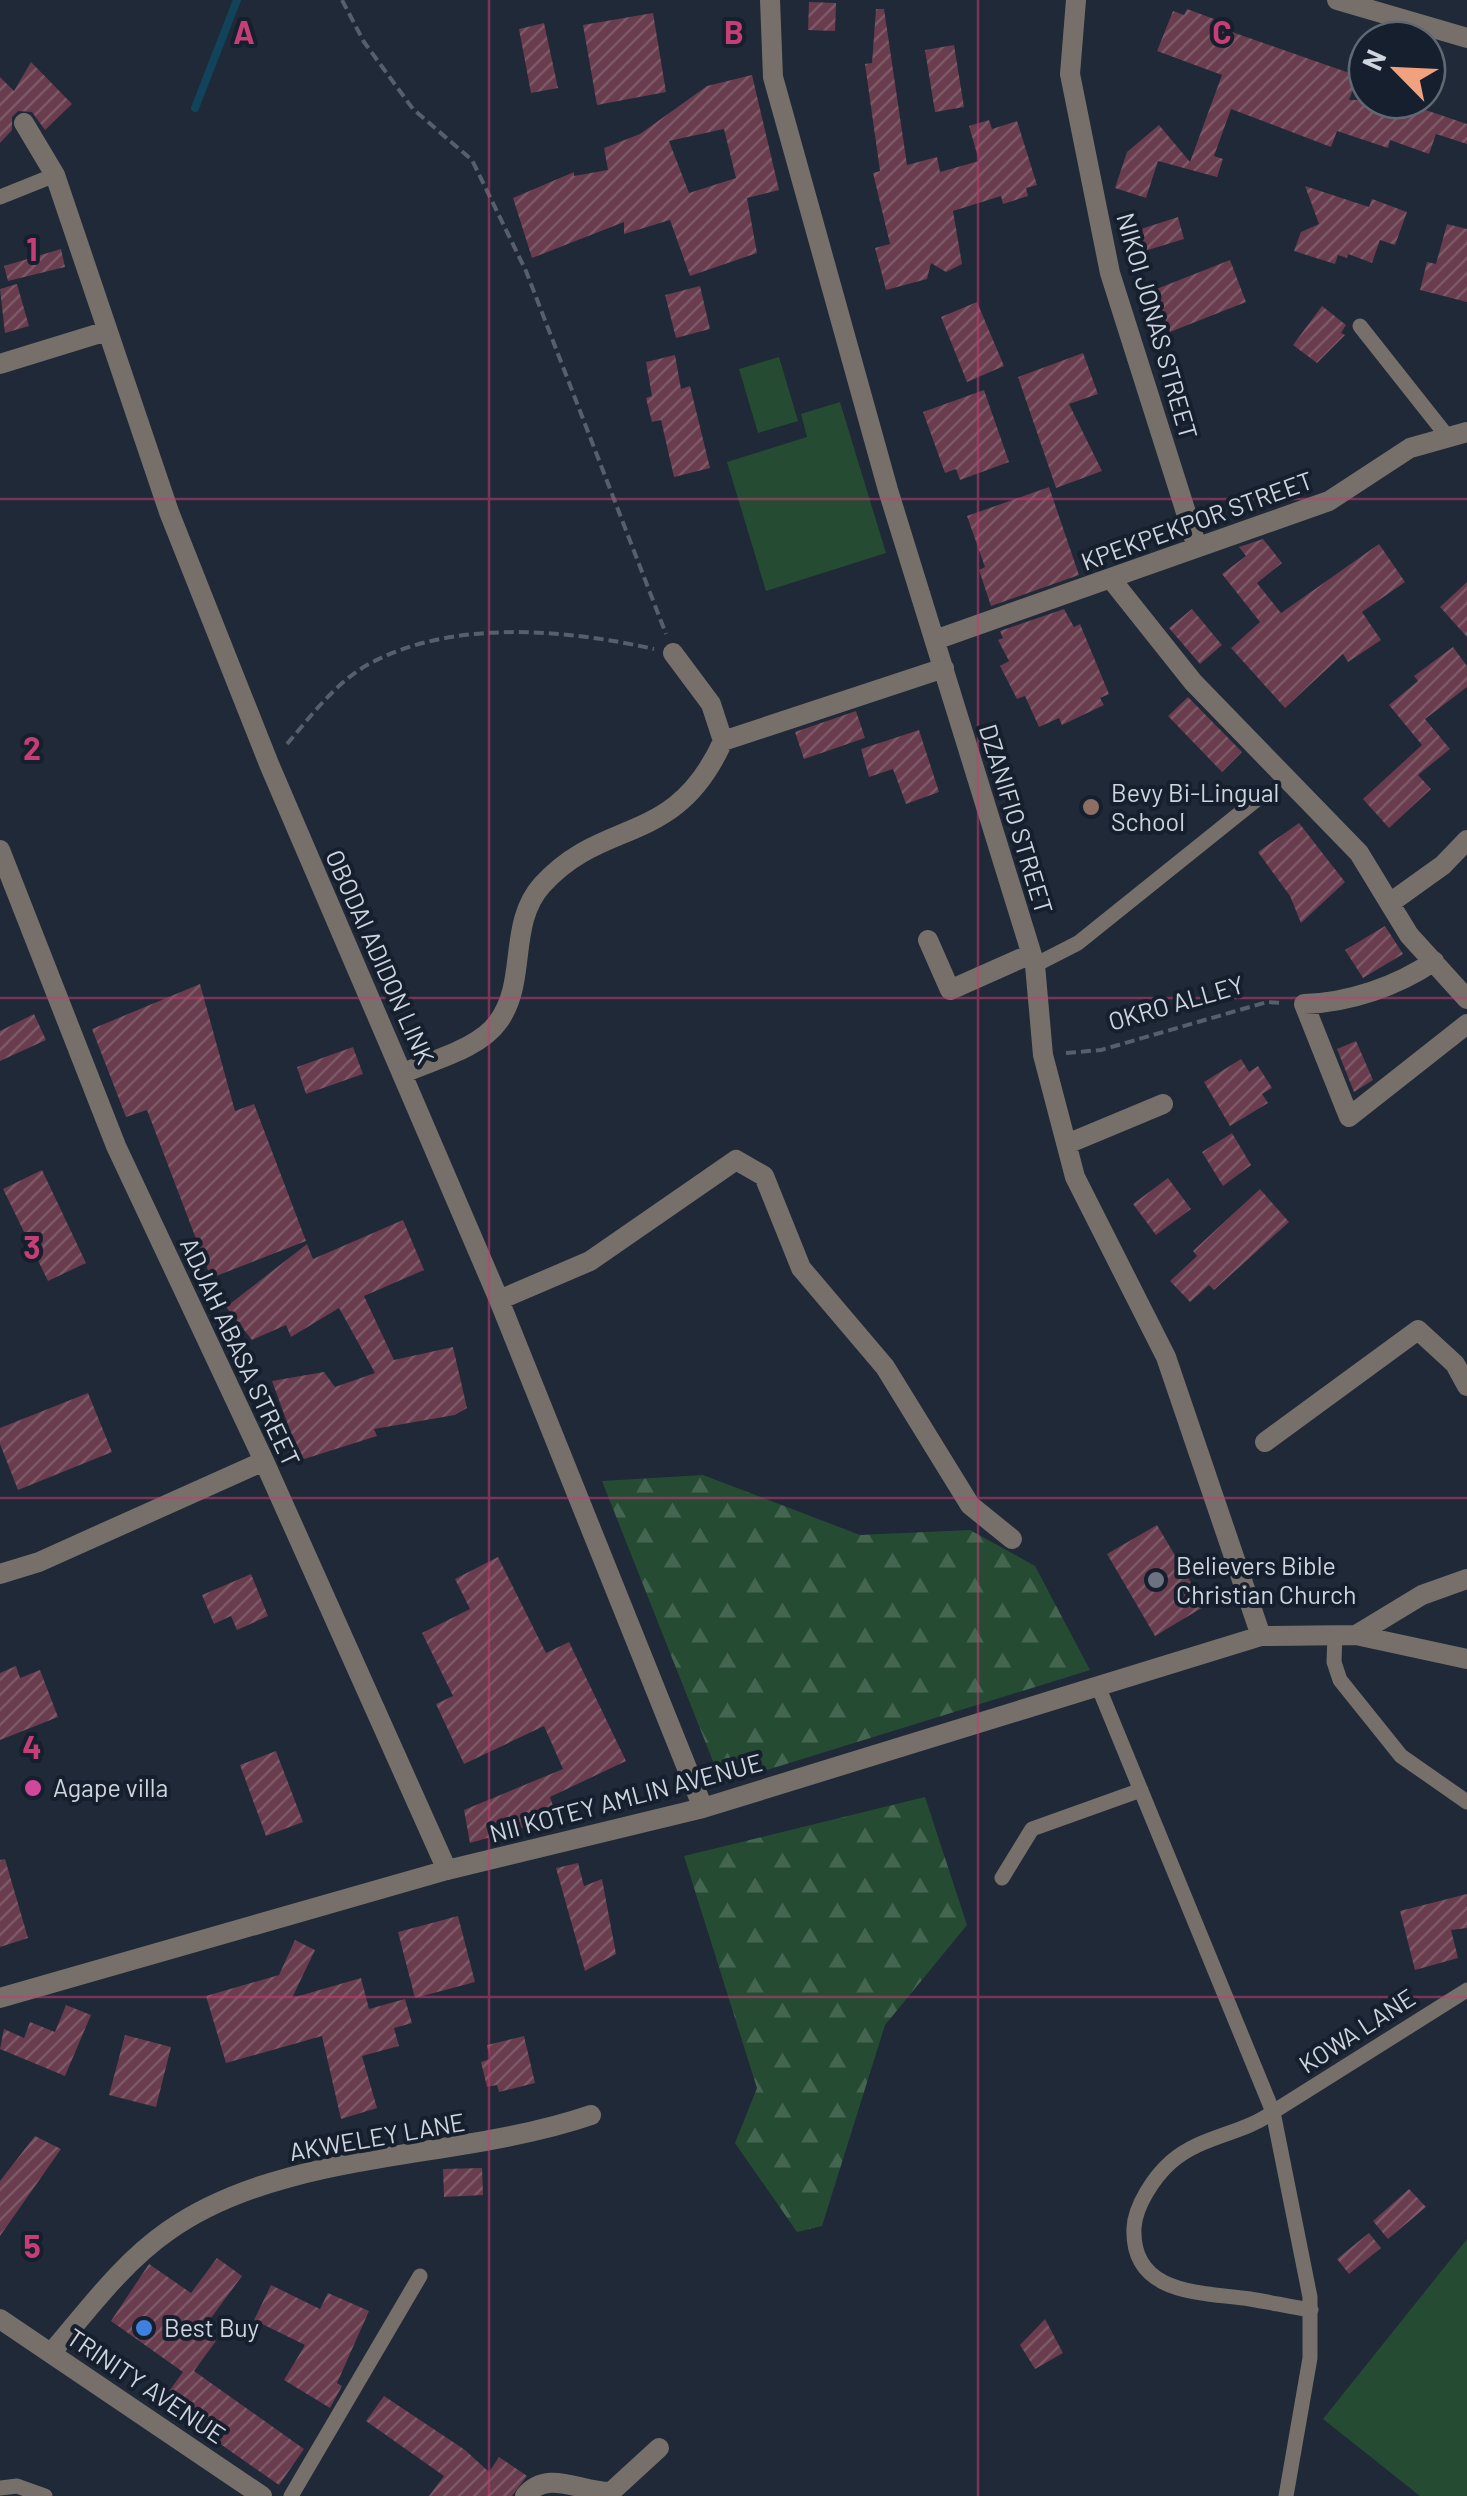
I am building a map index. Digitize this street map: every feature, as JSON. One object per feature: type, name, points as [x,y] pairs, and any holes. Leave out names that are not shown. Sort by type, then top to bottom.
[{"type":"street","name":"DZANIFIO STREET","points":[[770,0],[773,77],[888,490],[1033,960],[1044,1055],[1075,1177],[1166,1357],[1261,1636]]},
{"type":"street","name":"NIKOI JONAS STREET","points":[[1076,0],[1070,74],[1110,273],[1196,544]]},
{"type":"street","points":[[1337,0],[1467,38]]},
{"type":"street","name":"OBODAI ADIDON LINK","points":[[24,123],[55,175],[170,512],[269,764],[499,1300],[703,1808]]},
{"type":"street","points":[[0,364],[107,330]]},
{"type":"street","name":"KPEKPEKPOR STREET","points":[[935,640],[1111,579],[1196,544],[1329,500],[1410,448],[1457,434]]},
{"type":"street","points":[[1111,579],[1193,682],[1360,853],[1409,935],[1467,999]]},
{"type":"street","points":[[673,653],[710,704],[723,741]]},
{"type":"street","points":[[404,1073],[462,1047],[500,1021],[509,997],[524,911],[542,884],[577,856],[653,823],[687,798],[702,782],[723,741],[944,668]]},
{"type":"street","points":[[1390,902],[1443,865],[1467,840]]},
{"type":"street","name":"ADJAH ABASA STREET","points":[[0,850],[116,1146],[264,1460],[447,1870]]},
{"type":"street","points":[[928,940],[950,990],[1033,960]]},
{"type":"street","points":[[1434,962],[1407,980],[1324,1003],[1304,1004],[1349,1116],[1467,1024]]},
{"type":"street","points":[[1068,1144],[1163,1104]]},
{"type":"street","points":[[499,1300],[590,1262],[736,1160],[743,1161],[764,1176],[801,1268],[885,1368],[970,1505],[1012,1539]]},
{"type":"street","points":[[1265,1442],[1418,1330],[1456,1364],[1467,1386]]},
{"type":"street","points":[[0,1574],[39,1562],[264,1460]]},
{"type":"street","points":[[1346,1635],[1422,1595],[1467,1578]]},
{"type":"street","name":"NII KOTEY AMLIN AVENUE","points":[[0,1998],[447,1870],[703,1808],[1261,1636],[1346,1635],[1467,1659]]},
{"type":"street","name":"AKWELEY LANE","points":[[52,2352],[146,2248],[204,2210],[296,2174],[540,2133],[591,2115]]},
{"type":"street","name":"TRINITY AVENUE","points":[[0,2319],[262,2496]]},
{"type":"street","points":[[526,2496],[546,2482],[611,2492],[659,2448]]},
{"type":"lane","points":[[0,198],[55,175]]},
{"type":"lane","points":[[1360,326],[1457,434]]},
{"type":"lane","points":[[1033,960],[1078,943],[1255,801]]},
{"type":"lane","points":[[1346,1635],[1334,1662],[1340,1680],[1401,1756],[1467,1802]]},
{"type":"lane","points":[[1098,1686],[1273,2112],[1311,2310],[1310,2358],[1282,2495]]},
{"type":"lane","points":[[1002,1878],[1032,1829],[1141,1790]]},
{"type":"lane","name":"KOWA LANE","points":[[1311,2310],[1171,2289],[1147,2270],[1134,2238],[1134,2222],[1142,2202],[1170,2163],[1230,2130],[1251,2128],[1467,1990]]},
{"type":"lane","points":[[291,2496],[420,2276]]},
{"type":"lane","points":[[0,2488],[17,2486],[45,2496]]},
{"type":"path","points":[[342,0],[364,42],[413,109],[472,160],[526,271],[673,653]]},
{"type":"path","points":[[269,764],[331,694],[368,665],[418,645],[491,634],[599,636],[673,653]]},
{"type":"path","name":"OKRO ALLEY","points":[[1044,1055],[1101,1050],[1267,1002],[1304,1004]]},
{"type":"green space","points":[[779,357],[798,421],[758,433],[739,369]]},
{"type":"green space","points":[[840,402],[886,553],[766,591],[727,462],[807,437],[801,414]]},
{"type":"green space","points":[[703,1475],[860,1535],[970,1530],[1035,1566],[1090,1670],[722,1784],[602,1481]]},
{"type":"green space","points":[[925,1797],[967,1925],[885,2025],[822,2226],[797,2232],[735,2143],[757,2088],[684,1856]]},
{"type":"green space","points":[[1467,2239],[1467,2496],[1420,2496],[1323,2419]]},
{"type":"building","points":[[809,2],[836,3],[835,31],[808,30]]},
{"type":"building","points":[[876,9],[884,9],[907,165],[937,157],[940,172],[979,161],[969,126],[989,120],[992,129],[1017,121],[1037,185],[1026,188],[1028,196],[1003,204],[1001,196],[953,211],[962,264],[946,272],[931,263],[927,279],[886,290],[875,248],[890,244],[873,173],[880,171],[865,64],[872,63]]},
{"type":"building","points":[[1187,9],[1214,19],[1212,25],[1347,72],[1347,120],[1447,117],[1467,124],[1467,144],[1436,134],[1429,154],[1390,140],[1388,148],[1337,131],[1331,147],[1231,109],[1214,156],[1223,159],[1217,177],[1158,161],[1146,198],[1115,188],[1127,152],[1159,125],[1190,162],[1222,75],[1157,51],[1173,11],[1184,15]]},
{"type":"building","points":[[653,13],[666,92],[597,105],[583,25]]},
{"type":"building","points":[[544,23],[558,88],[531,93],[519,29]]},
{"type":"building","points":[[954,45],[964,107],[935,112],[925,50]]},
{"type":"building","points":[[31,62],[72,104],[45,130],[32,112],[18,111],[12,117],[12,130],[0,143],[0,77],[14,91]]},
{"type":"building","points":[[752,75],[779,190],[747,198],[757,253],[690,276],[670,220],[624,234],[624,222],[532,258],[513,198],[574,172],[574,176],[608,170],[604,148],[640,134],[707,86]],"holes":[[[724,129],[736,178],[689,193],[669,141]]]},
{"type":"building","points":[[1305,186],[1369,207],[1372,199],[1407,212],[1395,245],[1380,240],[1372,263],[1348,254],[1347,258],[1338,255],[1335,264],[1294,251],[1301,232],[1319,224]]},
{"type":"building","points":[[1178,217],[1184,239],[1138,253],[1132,232]]},
{"type":"building","points":[[1447,224],[1467,229],[1467,302],[1420,290],[1427,262],[1436,264]]},
{"type":"building","points":[[61,249],[65,267],[8,281],[4,266]]},
{"type":"building","points":[[1230,260],[1246,302],[1170,332],[1154,290]]},
{"type":"building","points":[[17,284],[29,326],[5,333],[0,289]]},
{"type":"building","points":[[700,286],[710,329],[676,338],[665,295]]},
{"type":"building","points":[[977,302],[1004,366],[967,382],[941,317]]},
{"type":"building","points":[[1322,306],[1346,325],[1341,333],[1345,335],[1317,363],[1293,345]]},
{"type":"building","points":[[1083,353],[1098,394],[1069,404],[1102,471],[1056,488],[1018,377]]},
{"type":"building","points":[[675,355],[681,389],[690,386],[710,468],[674,477],[661,420],[652,422],[646,398],[652,396],[646,362]]},
{"type":"building","points":[[984,390],[1009,462],[960,480],[956,469],[945,473],[923,412]]},
{"type":"building","points":[[1049,487],[1079,575],[991,606],[979,570],[985,567],[967,516]]},
{"type":"building","points":[[1263,539],[1282,563],[1257,583],[1281,613],[1379,544],[1405,582],[1362,612],[1381,640],[1348,662],[1343,654],[1285,708],[1231,648],[1260,622],[1222,574],[1246,556],[1239,547]]},
{"type":"building","points":[[1467,582],[1467,637],[1440,607]]},
{"type":"building","points":[[1064,609],[1074,627],[1080,624],[1109,694],[1100,698],[1104,705],[1062,725],[1059,718],[1039,727],[1025,696],[1017,699],[1000,666],[1009,661],[998,640],[1003,638],[1000,631]]},
{"type":"building","points":[[1192,609],[1222,645],[1200,664],[1169,628]]},
{"type":"building","points":[[1453,647],[1467,666],[1467,687],[1425,719],[1450,749],[1418,775],[1431,789],[1389,828],[1363,799],[1422,745],[1389,705],[1418,681],[1414,676]]},
{"type":"building","points":[[1188,697],[1242,752],[1222,772],[1168,716]]},
{"type":"building","points":[[856,711],[865,738],[804,759],[795,732]]},
{"type":"building","points":[[919,730],[939,792],[906,804],[893,769],[869,777],[861,749]]},
{"type":"building","points":[[1299,823],[1345,882],[1301,923],[1290,896],[1258,852]]},
{"type":"building","points":[[1385,926],[1403,954],[1363,978],[1345,950]]},
{"type":"building","points":[[200,984],[235,1111],[254,1104],[306,1241],[211,1278],[147,1110],[126,1117],[92,1029]]},
{"type":"building","points":[[34,1014],[46,1040],[0,1061],[0,1031]]},
{"type":"building","points":[[1356,1041],[1373,1080],[1354,1092],[1337,1049]]},
{"type":"building","points":[[353,1047],[363,1074],[306,1094],[297,1067]]},
{"type":"building","points":[[1241,1059],[1249,1072],[1258,1066],[1272,1088],[1262,1094],[1268,1103],[1230,1126],[1204,1082]]},
{"type":"building","points":[[1232,1133],[1251,1165],[1223,1186],[1202,1152]]},
{"type":"building","points":[[42,1170],[86,1263],[48,1281],[3,1189]]},
{"type":"building","points":[[1168,1178],[1191,1209],[1156,1235],[1133,1204]]},
{"type":"building","points":[[1260,1189],[1289,1222],[1214,1290],[1209,1285],[1190,1302],[1170,1281],[1197,1256],[1193,1251]]},
{"type":"building","points":[[403,1220],[424,1270],[364,1296],[394,1360],[453,1347],[467,1408],[455,1415],[374,1429],[377,1436],[301,1460],[272,1381],[324,1372],[335,1387],[375,1373],[339,1308],[291,1337],[286,1325],[252,1340],[226,1307],[307,1244],[313,1259]]},
{"type":"building","points":[[88,1393],[112,1452],[18,1490],[0,1444],[0,1428]]},
{"type":"building","name":"Believers Bible Christian Church","points":[[1157,1525],[1205,1606],[1155,1636],[1107,1554]]},
{"type":"building","points":[[498,1557],[546,1653],[569,1642],[626,1761],[550,1797],[557,1818],[470,1843],[464,1810],[563,1769],[544,1726],[464,1764],[436,1704],[453,1696],[422,1633],[470,1609],[455,1579]]},
{"type":"building","points":[[251,1574],[268,1616],[237,1630],[231,1616],[214,1624],[202,1595]]},
{"type":"building","points":[[16,1666],[20,1678],[40,1670],[58,1717],[0,1740],[0,1673]]},
{"type":"building","points":[[276,1751],[303,1822],[266,1836],[240,1765]]},
{"type":"building","points":[[5,1859],[28,1938],[0,1947],[0,1860]]},
{"type":"building","points":[[578,1863],[584,1886],[602,1879],[616,1954],[585,1971],[556,1868]]},
{"type":"building","points":[[1467,1894],[1467,1928],[1451,1930],[1458,1958],[1415,1970],[1400,1911]]},
{"type":"building","points":[[458,1916],[475,1982],[415,1998],[398,1932]]},
{"type":"building","points":[[295,1940],[315,1950],[292,1998],[361,1978],[369,2009],[405,1999],[412,2023],[394,2028],[399,2046],[362,2056],[377,2108],[341,2119],[322,2036],[226,2063],[206,1996],[279,1975]]},
{"type":"building","points":[[66,2005],[91,2015],[65,2076],[0,2049],[4,2029],[24,2038],[30,2022],[55,2032]]},
{"type":"building","points":[[125,2035],[171,2047],[156,2107],[109,2095]]},
{"type":"building","points":[[524,2036],[535,2083],[499,2092],[497,2085],[487,2087],[481,2062],[490,2059],[487,2045]]},
{"type":"building","points":[[35,2136],[61,2149],[0,2236],[0,2181]]},
{"type":"building","points":[[482,2168],[483,2195],[444,2197],[443,2169]]},
{"type":"building","points":[[1409,2189],[1426,2207],[1388,2239],[1373,2221]]},
{"type":"building","points":[[1369,2233],[1381,2248],[1349,2274],[1337,2259]]},
{"type":"building","points":[[217,2258],[242,2276],[202,2330],[216,2341],[194,2371],[304,2449],[279,2485],[179,2415],[185,2408],[167,2394],[183,2372],[111,2321],[149,2264],[191,2293]]},
{"type":"building","points":[[271,2285],[320,2309],[328,2293],[369,2311],[330,2408],[284,2380],[305,2345],[254,2320]]},
{"type":"building","points":[[1045,2319],[1063,2353],[1035,2369],[1020,2345]]},
{"type":"building","points":[[384,2396],[465,2450],[489,2472],[499,2457],[527,2476],[512,2496],[429,2496],[444,2476],[366,2421]]},
{"type":"waterway","points":[[195,108],[237,0]]},
{"type":"place","name":"Bevy Bi-Lingual School","points":[[1091,807]]},
{"type":"place","name":"Believers Bible Christian Church","points":[[1156,1580]]},
{"type":"place","name":"Agape villa","points":[[33,1788]]},
{"type":"place","name":"Best Buy","points":[[144,2328]]}]
